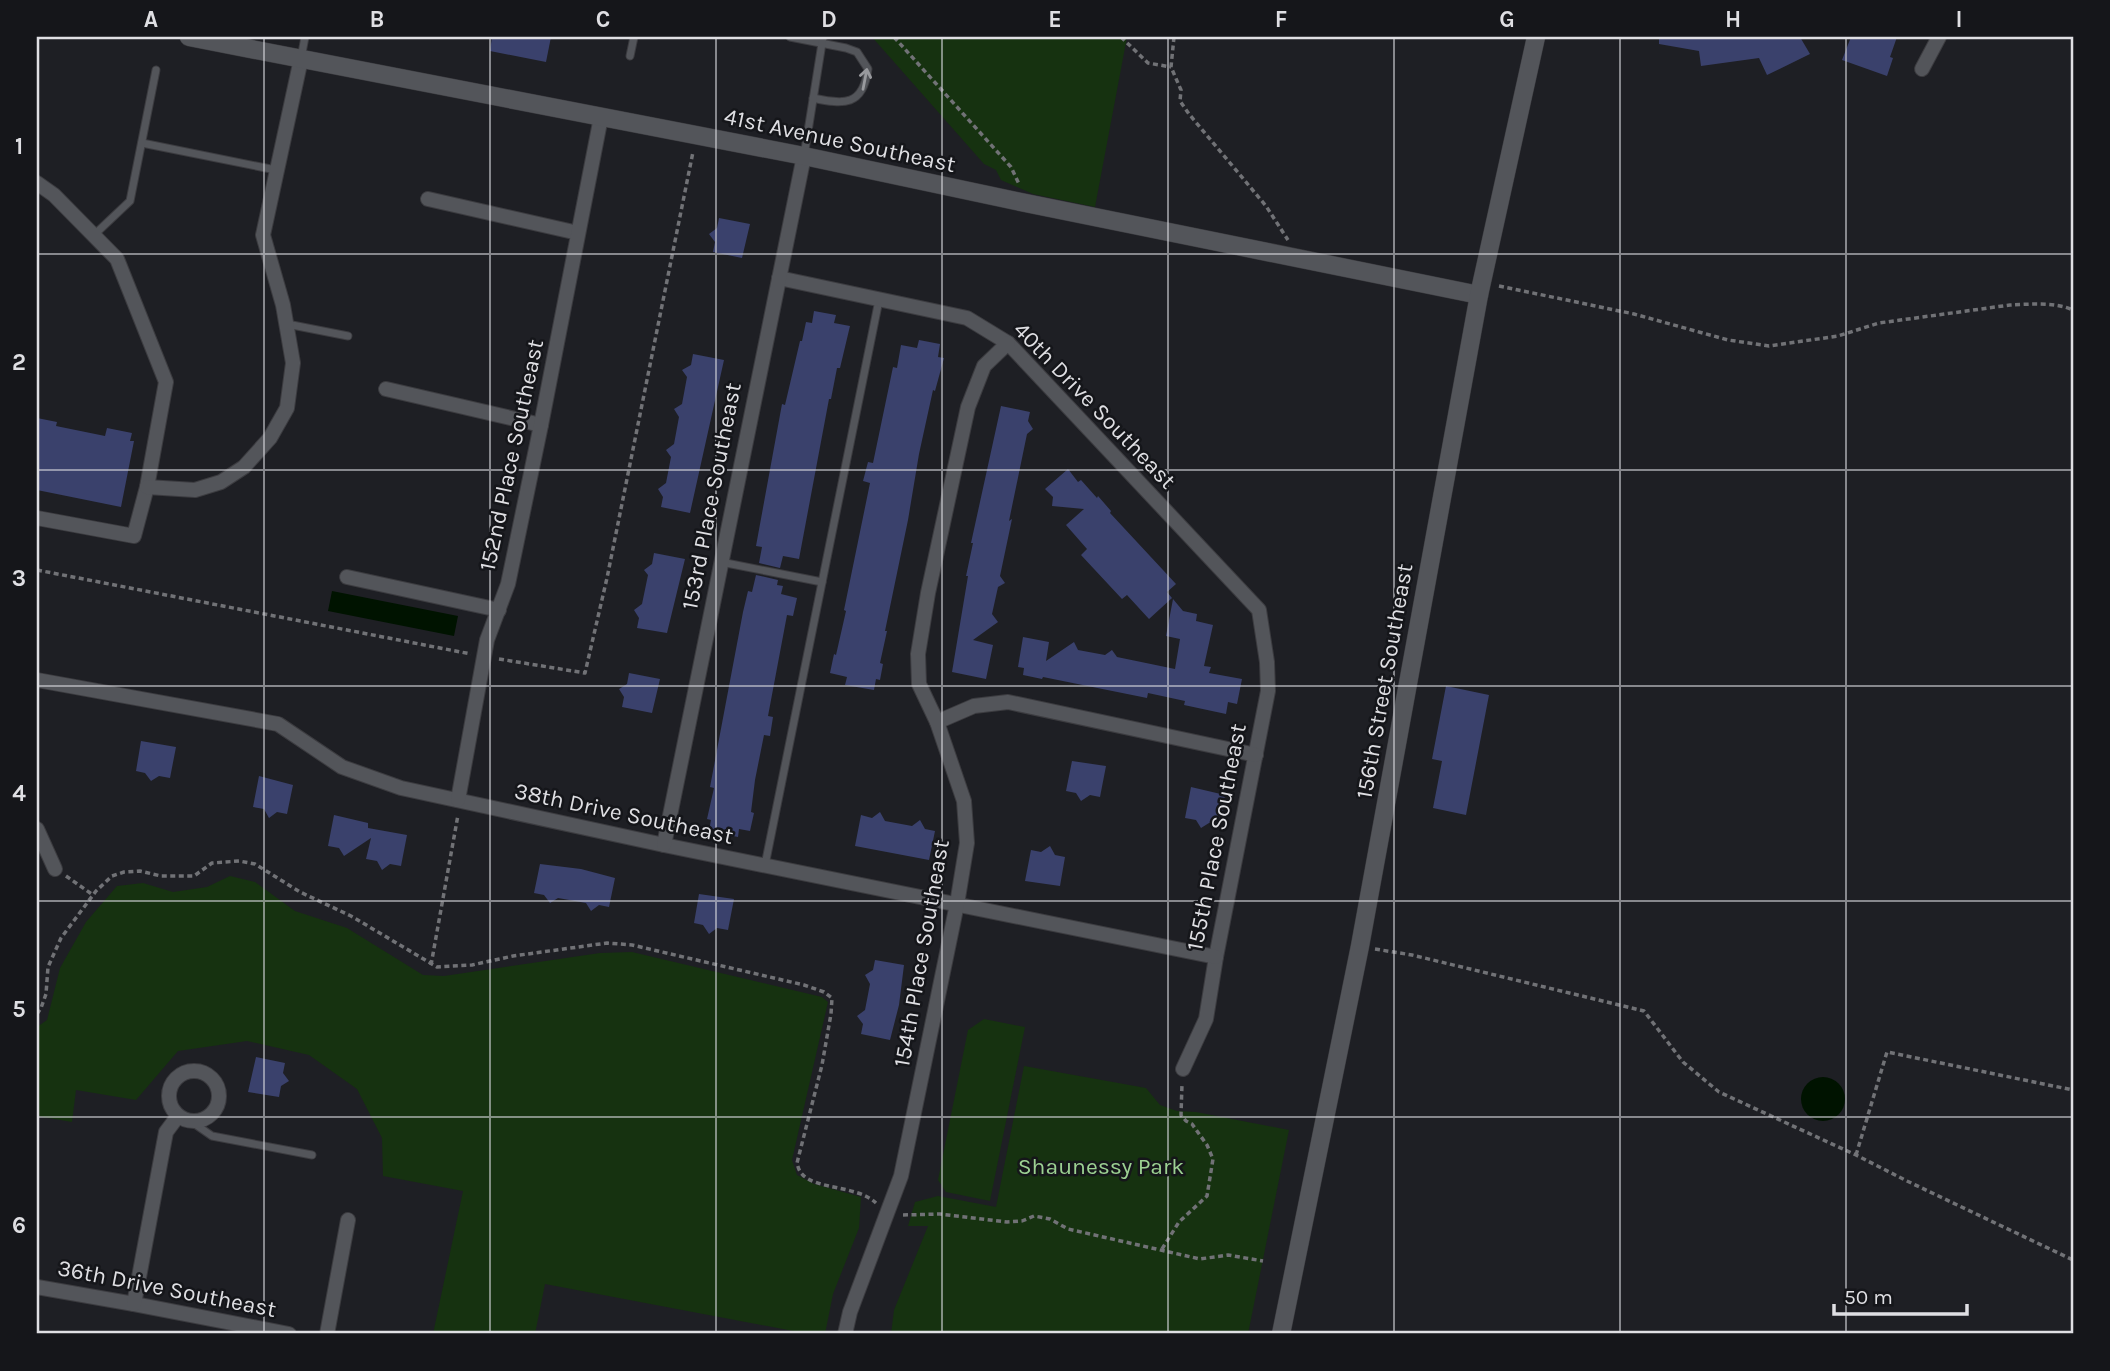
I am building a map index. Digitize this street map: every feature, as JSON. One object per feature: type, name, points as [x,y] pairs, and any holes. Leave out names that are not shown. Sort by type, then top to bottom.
[{"type":"street","name":"41st Avenue Southeast","points":[[189,37],[804,156],[1301,259],[1481,289]]},
{"type":"street","name":"156th Street Southeast","points":[[1281,1334],[1360,946],[1481,289],[1536,37]]},
{"type":"street","points":[[1922,69],[1939,37]]},
{"type":"street","points":[[147,487],[195,490],[221,482],[244,467],[270,438],[287,408],[293,363],[283,305],[263,235],[301,59]]},
{"type":"street","name":"152nd Place Southeast","points":[[459,801],[486,640],[508,584],[601,117]]},
{"type":"street","name":"153rd Place Southeast","points":[[664,845],[804,156]]},
{"type":"street","points":[[37,183],[54,195],[117,259],[166,382],[147,487],[134,536],[37,518]]},
{"type":"street","points":[[428,199],[578,233]]},
{"type":"street","name":"40th Drive Southeast","points":[[779,278],[967,318],[1008,343],[1259,610]]},
{"type":"street","name":"154th Place Southeast","points":[[845,1334],[850,1312],[901,1176],[957,904],[967,843],[964,801],[937,722],[919,684],[918,654],[928,593],[968,407],[984,366],[1008,343]]},
{"type":"street","points":[[386,389],[541,425]]},
{"type":"street","points":[[347,577],[499,610]]},
{"type":"street","name":"155th Place Southeast","points":[[1183,1069],[1206,1019],[1268,691],[1267,662],[1259,610]]},
{"type":"street","name":"38th Drive Southeast","points":[[37,684],[278,724],[342,767],[401,788],[664,845],[1216,957]]},
{"type":"street","points":[[937,722],[974,706],[1008,702],[1255,755]]},
{"type":"street","points":[[37,829],[55,869]]},
{"type":"street","points":[[134,1304],[166,1132],[183,1118]]},
{"type":"street","points":[[327,1334],[348,1220]]},
{"type":"street","name":"36th Drive Southeast","points":[[37,1287],[289,1334]]},
{"type":"lane","points":[[301,59],[305,37]]},
{"type":"lane","points":[[630,55],[634,37]]},
{"type":"lane","points":[[790,37],[823,40],[857,52],[868,69],[863,91],[848,102],[838,103],[813,98]]},
{"type":"lane","points":[[804,156],[823,40]]},
{"type":"lane","points":[[94,235],[130,201],[156,70]]},
{"type":"lane","points":[[142,143],[276,170]]},
{"type":"lane","points":[[765,865],[879,299]]},
{"type":"lane","points":[[286,324],[348,336]]},
{"type":"lane","points":[[721,562],[822,582]]},
{"type":"lane","points":[[183,1118],[212,1136],[312,1156]]},
{"type":"path","points":[[894,37],[1011,167],[1020,186],[1022,203]]},
{"type":"path","points":[[1121,37],[1148,63],[1171,68]]},
{"type":"path","points":[[1174,37],[1171,68],[1181,90],[1181,101],[1266,206],[1301,259]]},
{"type":"path","points":[[37,570],[484,657],[585,673],[607,578],[697,135]]},
{"type":"path","points":[[1481,289],[1634,314],[1728,340],[1769,346],[1838,336],[1879,323],[2010,305],[2032,303],[2068,307],[2073,310]]},
{"type":"path","points":[[431,965],[459,801]]},
{"type":"path","points":[[37,1014],[46,994],[48,967],[61,939],[93,895],[112,876],[124,872],[194,876],[212,863],[239,861],[255,864],[300,892],[351,916],[437,967],[472,965],[513,956],[607,943],[632,945],[824,992],[832,998],[831,1014],[822,1065],[797,1163],[802,1174],[815,1182],[870,1197],[887,1214],[940,1214],[1007,1222],[1023,1221],[1034,1216],[1050,1219],[1068,1229],[1200,1259],[1228,1255],[1263,1261]]},
{"type":"path","points":[[55,869],[93,895]]},
{"type":"path","points":[[1360,946],[1412,955],[1644,1011],[1683,1062],[1719,1092],[2073,1259]]},
{"type":"path","points":[[1856,1155],[1887,1052],[2073,1090]]},
{"type":"path","points":[[1162,1250],[1179,1222],[1207,1196],[1213,1159],[1192,1124],[1181,1115],[1183,1069]]},
{"type":"green space","points":[[872,37],[1127,37],[1095,207],[1033,194],[1001,180],[996,170],[984,164]]},
{"type":"green space","points":[[230,876],[255,882],[295,911],[347,928],[423,975],[444,976],[600,953],[632,952],[822,997],[828,1002],[792,1160],[797,1175],[814,1184],[861,1197],[859,1228],[833,1294],[825,1334],[809,1334],[545,1284],[535,1334],[433,1334],[463,1191],[383,1176],[382,1138],[357,1089],[309,1055],[247,1041],[178,1051],[136,1100],[76,1090],[72,1122],[37,1116],[37,1027],[47,1020],[60,968],[86,922],[117,886],[143,883],[173,892],[207,887]]},
{"type":"green space","points":[[984,1019],[1025,1027],[990,1201],[946,1192],[938,1180],[968,1030]]},
{"type":"green space","name":"Shaunessy Park","points":[[1024,1066],[1146,1088],[1160,1105],[1177,1111],[1196,1112],[1289,1130],[1248,1334],[891,1334],[894,1310],[928,1226],[908,1226],[915,1202],[938,1196],[996,1207]]},
{"type":"shaded area","points":[[332,591],[458,616],[454,636],[328,611]]},
{"type":"shaded area","points":[[1823,1077],[1838,1084],[1845,1099],[1838,1114],[1823,1121],[1808,1114],[1801,1099],[1808,1084]]},
{"type":"building","points":[[492,37],[551,37],[546,62],[490,51]]},
{"type":"building","points":[[1659,37],[1800,37],[1810,54],[1767,75],[1759,58],[1701,66],[1699,51],[1659,44]]},
{"type":"building","points":[[1851,37],[1897,37],[1887,76],[1842,60]]},
{"type":"building","points":[[719,218],[750,224],[742,258],[713,252],[715,242],[709,234],[717,228]]},
{"type":"building","points":[[814,311],[836,315],[834,323],[850,326],[829,399],[799,559],[783,556],[780,568],[759,563],[762,547],[756,546],[782,404],[785,405],[806,322],[812,323]]},
{"type":"building","points":[[919,340],[940,344],[938,357],[944,358],[935,391],[933,390],[919,454],[885,631],[880,680],[876,679],[874,690],[845,685],[847,677],[830,673],[846,611],[844,610],[870,483],[863,481],[868,462],[873,463],[893,367],[897,368],[901,345],[917,348]]},
{"type":"building","points":[[693,354],[724,360],[690,513],[661,507],[663,497],[658,489],[666,483],[671,457],[666,450],[674,444],[679,417],[674,409],[682,404],[687,377],[682,370],[691,365]]},
{"type":"building","points":[[1001,406],[1030,412],[1028,421],[1033,429],[1027,434],[1009,521],[1012,519],[1000,576],[1005,583],[998,587],[992,614],[998,622],[973,640],[993,645],[986,679],[952,672],[971,543]]},
{"type":"building","points":[[37,418],[57,422],[56,426],[105,436],[107,428],[132,433],[130,441],[134,441],[121,507],[37,490]]},
{"type":"building","points":[[1068,469],[1078,482],[1081,480],[1097,498],[1098,496],[1110,513],[1176,584],[1167,592],[1172,598],[1149,619],[1127,595],[1122,599],[1081,555],[1087,549],[1066,525],[1084,509],[1052,506],[1053,497],[1045,489]]},
{"type":"building","points":[[654,553],[685,559],[667,633],[637,628],[639,618],[634,610],[642,604],[648,575],[644,570],[652,564]]},
{"type":"building","points":[[756,575],[778,580],[777,585],[783,586],[781,594],[797,598],[793,616],[787,615],[768,716],[773,717],[770,736],[764,735],[755,780],[751,812],[754,813],[750,831],[739,829],[738,837],[709,831],[711,820],[707,819],[714,788],[710,787],[743,612],[748,591],[752,592]]},
{"type":"building","points":[[1173,599],[1183,611],[1197,614],[1196,621],[1213,625],[1204,666],[1211,667],[1209,673],[1242,679],[1237,704],[1228,702],[1226,714],[1184,705],[1185,701],[1148,693],[1147,698],[1023,675],[1024,668],[1018,667],[1023,637],[1049,642],[1046,661],[1074,642],[1078,650],[1105,655],[1112,650],[1117,657],[1175,669],[1180,639],[1166,636]]},
{"type":"building","points":[[629,673],[660,679],[652,713],[622,707],[624,697],[619,689],[627,684]]},
{"type":"building","points":[[1446,686],[1489,695],[1466,815],[1433,808],[1442,761],[1432,759]]},
{"type":"building","points":[[141,741],[176,747],[170,778],[159,776],[151,781],[145,773],[136,771]]},
{"type":"building","points":[[1072,761],[1106,766],[1100,797],[1090,795],[1081,801],[1076,793],[1066,791]]},
{"type":"building","points":[[259,776],[293,785],[287,814],[277,812],[269,818],[264,809],[253,807]]},
{"type":"building","points":[[1191,787],[1225,795],[1220,825],[1209,823],[1201,828],[1196,820],[1185,818]]},
{"type":"building","points":[[880,812],[885,821],[912,826],[920,820],[925,829],[935,831],[929,860],[855,846],[861,815],[872,818]]},
{"type":"building","points":[[334,815],[368,823],[368,828],[407,835],[401,866],[390,864],[382,870],[377,861],[366,859],[371,838],[344,856],[339,848],[328,846]]},
{"type":"building","points":[[1050,846],[1055,855],[1065,857],[1060,886],[1025,881],[1031,850],[1041,852]]},
{"type":"building","points":[[540,864],[581,869],[615,878],[609,907],[599,905],[591,911],[586,903],[558,898],[550,903],[544,895],[534,893]]},
{"type":"building","points":[[699,894],[734,899],[728,930],[717,928],[709,934],[703,925],[694,923]]},
{"type":"building","points":[[875,960],[904,965],[899,1005],[890,1040],[861,1034],[863,1024],[857,1016],[865,1010],[870,984],[865,975],[873,970]]},
{"type":"building","points":[[256,1057],[285,1063],[283,1073],[289,1081],[281,1086],[279,1097],[248,1092]]}]
